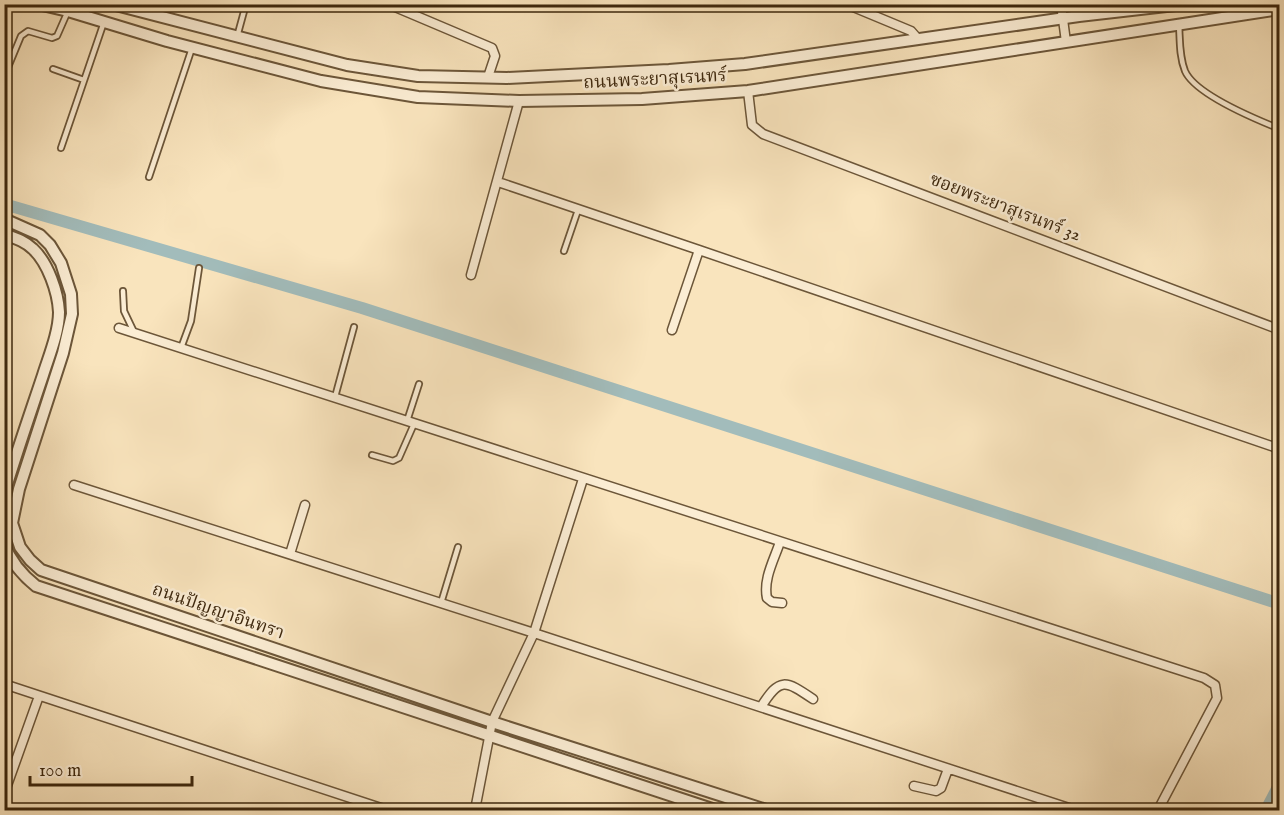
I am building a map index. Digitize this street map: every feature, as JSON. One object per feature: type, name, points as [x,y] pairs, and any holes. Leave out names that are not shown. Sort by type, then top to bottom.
[{"type":"street","name":"ถนนพระยาสุเรนทร์","points":[[38,4],[192,48],[321,81],[418,97],[519,101],[642,99],[748,91],[1280,9]]},
{"type":"street","name":"ถนนพระยาสุเรนทร์","points":[[112,4],[347,65],[418,75],[488,77],[657,71],[745,64],[1064,18],[1078,10],[1184,4]]},
{"type":"street","points":[[388,4],[492,48],[495,56],[488,77]]},
{"type":"street","points":[[846,4],[911,31],[918,39]]},
{"type":"street","points":[[1061,4],[1066,42]]},
{"type":"street","name":"ซอยพระยาสุเรนทร์ 32","points":[[748,91],[752,125],[763,134],[1280,330]]},
{"type":"street","points":[[471,275],[519,101]]},
{"type":"street","points":[[498,182],[1280,449]]},
{"type":"street","name":"ถนนปัญญาอินทรา","points":[[4,219],[40,235],[50,245],[61,263],[71,294],[72,314],[63,354],[14,508],[12,523],[20,547],[41,570],[492,723],[766,810]]},
{"type":"street","points":[[4,234],[22,240],[40,258],[53,286],[59,315],[51,351],[4,494]]},
{"type":"street","points":[[672,330],[699,250]]},
{"type":"street","points":[[119,328],[1204,678],[1215,685],[1217,698],[1158,810]]},
{"type":"street","points":[[475,810],[492,723],[534,633],[583,479]]},
{"type":"street","points":[[74,485],[1075,810]]},
{"type":"street","points":[[290,554],[305,505]]},
{"type":"street","points":[[780,542],[765,591],[767,598],[772,602],[782,603]]},
{"type":"street","name":"ถนนปัญญาอินทรา","points":[[4,544],[20,573],[36,586],[715,810]]},
{"type":"street","points":[[4,684],[387,810]]},
{"type":"street","points":[[761,707],[771,691],[785,684],[796,687],[813,699]]},
{"type":"street","points":[[4,794],[39,696]]},
{"type":"street","points":[[914,786],[936,791],[941,788],[948,769]]},
{"type":"lane","points":[[237,36],[246,4]]},
{"type":"lane","points":[[4,77],[21,36],[28,31],[52,38],[57,36],[68,11]]},
{"type":"lane","points":[[61,148],[104,22]]},
{"type":"lane","points":[[1179,24],[1180,53],[1190,81],[1209,95],[1280,129]]},
{"type":"lane","points":[[149,177],[192,48]]},
{"type":"lane","points":[[53,69],[84,80]]},
{"type":"lane","points":[[564,251],[578,210]]},
{"type":"lane","points":[[181,348],[190,321],[199,268]]},
{"type":"lane","points":[[123,291],[124,310],[134,332]]},
{"type":"lane","points":[[335,398],[354,327]]},
{"type":"lane","points":[[372,455],[393,460],[399,458],[410,423],[418,384]]},
{"type":"lane","points":[[441,603],[458,547]]},
{"type":"waterway","points":[[4,204],[362,308],[1280,604]]},
{"type":"waterway","points":[[1266,810],[1280,783]]}]
